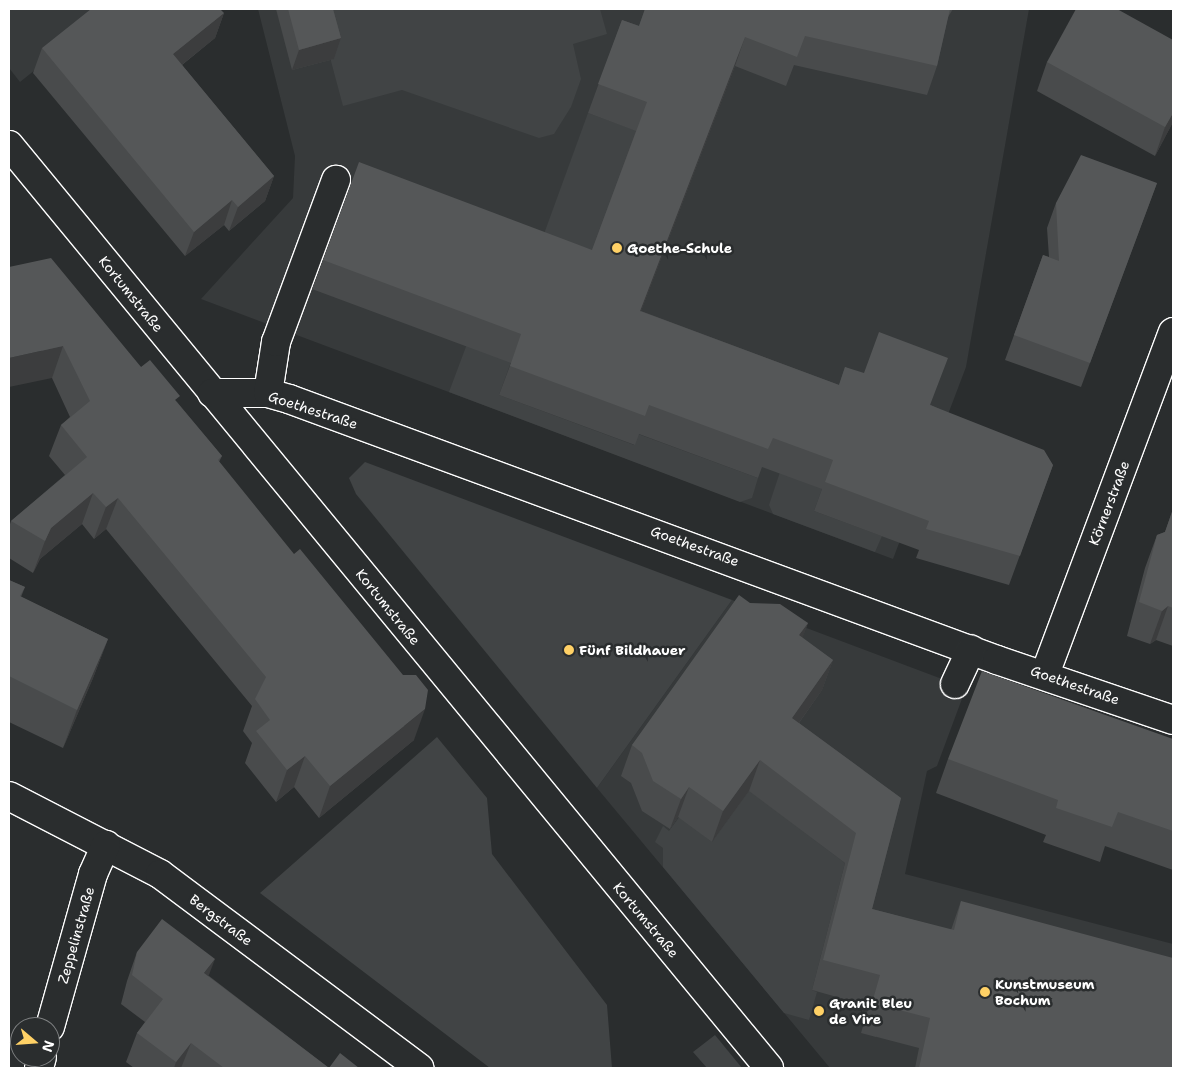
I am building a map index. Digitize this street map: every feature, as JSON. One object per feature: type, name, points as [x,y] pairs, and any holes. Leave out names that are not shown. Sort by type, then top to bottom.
[{"type":"street","name":"Kortumstraße","points":[[9,145],[769,1068]]},
{"type":"street","points":[[268,393],[276,342],[336,180]]},
{"type":"street","name":"Körnerstraße","points":[[1045,674],[1173,332]]},
{"type":"street","name":"Goethestraße","points":[[212,393],[268,393],[971,650],[1045,674],[1173,720]]},
{"type":"street","points":[[955,684],[971,650]]},
{"type":"street","name":"Bergstraße","points":[[9,796],[160,874],[419,1068]]},
{"type":"street","name":"Zeppelinstraße","points":[[53,1017],[90,883],[106,845]]},
{"type":"shaded area","points":[[9,9],[111,9],[20,82],[9,68]]},
{"type":"shaded area","name":"Goethe-Schule","points":[[258,9],[1029,9],[966,367],[893,559],[201,299],[293,198],[295,156]]},
{"type":"shaded area","points":[[317,9],[600,9],[607,34],[573,44],[581,79],[571,107],[554,134],[539,138],[402,90],[343,106]]},
{"type":"shaded area","points":[[588,113],[637,131],[582,280],[534,262]]},
{"type":"shaded area","points":[[479,312],[523,329],[499,395],[634,445],[638,434],[758,478],[752,498],[740,502],[449,392]]},
{"type":"shaded area","points":[[789,445],[822,489],[814,511],[882,536],[875,552],[773,514],[769,505]]},
{"type":"shaded area","points":[[365,462],[732,600],[597,788],[356,494],[349,478]]},
{"type":"shaded area","points":[[732,600],[966,688],[937,766],[927,771],[905,874],[1173,944],[1173,1068],[830,1068],[597,788]]},
{"type":"shaded area","points":[[437,737],[487,798],[492,854],[607,1005],[612,1068],[490,1068],[260,893]]},
{"type":"shaded area","points":[[746,788],[845,863],[812,990],[817,992],[809,1020],[784,1013],[663,867],[663,848],[655,842],[663,826],[669,831],[680,816],[712,842]]},
{"type":"shaded area","points":[[715,1035],[742,1068],[707,1068],[693,1052]]},
{"type":"building","points":[[91,9],[220,9],[224,13],[173,54],[274,176],[238,207],[232,200],[194,232],[42,48]]},
{"type":"building","points":[[288,9],[333,9],[341,38],[299,50]]},
{"type":"building","points":[[645,9],[950,9],[937,66],[805,36],[797,57],[745,37],[640,311],[839,385],[845,367],[864,373],[879,332],[948,358],[930,405],[1044,450],[1053,465],[1020,556],[926,529],[929,521],[825,482],[833,460],[773,438],[768,449],[649,405],[645,416],[510,366],[521,334],[323,260],[359,162],[592,250],[647,102],[598,84],[622,20],[639,26]]},
{"type":"building","points":[[1076,9],[1117,9],[1173,40],[1173,113],[1165,127],[1047,62]]},
{"type":"building","points":[[1081,155],[1157,183],[1090,363],[1014,335],[1043,255],[1059,261],[1056,203]]},
{"type":"building","points":[[51,258],[141,367],[150,360],[180,396],[175,400],[222,456],[218,460],[294,554],[300,549],[403,675],[416,675],[428,690],[425,709],[330,786],[305,756],[287,770],[256,731],[270,720],[255,699],[266,677],[118,498],[106,507],[93,493],[51,528],[45,541],[11,521],[87,457],[61,425],[90,401],[63,346],[9,358],[9,267]]},
{"type":"building","points":[[1173,509],[1173,608],[1168,606],[1162,611],[1139,602],[1157,535],[1165,532]]},
{"type":"building","points":[[9,580],[25,587],[20,596],[108,639],[77,710],[9,676]]},
{"type":"building","points":[[739,595],[750,603],[780,604],[808,623],[799,635],[833,660],[792,718],[901,798],[872,909],[954,930],[961,901],[1173,958],[1173,1068],[919,1068],[930,1018],[872,1003],[880,975],[823,960],[856,833],[760,760],[723,811],[689,787],[681,799],[653,781],[642,753],[632,745]]},
{"type":"building","points":[[982,671],[1173,739],[1173,831],[1118,812],[1112,827],[1056,808],[1058,800],[948,759]]},
{"type":"building","points":[[162,919],[215,959],[204,973],[329,1068],[224,1068],[191,1043],[176,1062],[137,1033],[163,999],[132,975],[137,952]]},
{"type":"building","points":[[340,1053],[359,1068],[329,1068]]},
{"type":"place","name":"Goethe-Schule","points":[[617,248]]},
{"type":"place","name":"Fünf Bildhauer","points":[[569,650]]},
{"type":"place","name":"Kunstmuseum Bochum","points":[[985,992]]},
{"type":"place","name":"Granit Bleu de Vire","points":[[819,1011]]}]
